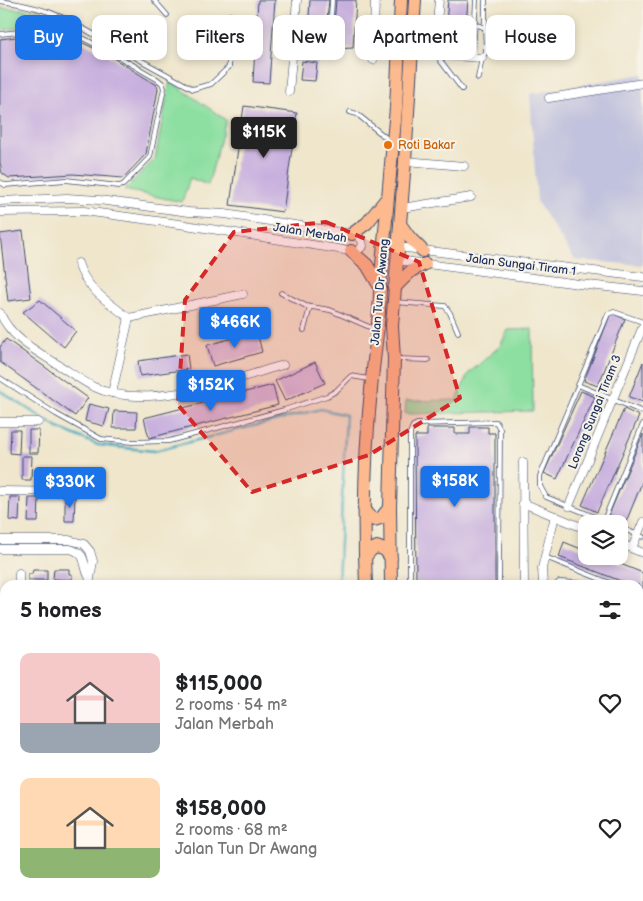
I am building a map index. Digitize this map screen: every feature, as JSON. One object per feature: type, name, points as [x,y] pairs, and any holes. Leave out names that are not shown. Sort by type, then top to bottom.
[{"type":"main road","name":"Jalan Tun Dr Awang","points":[[366,580],[364,508],[372,379],[378,329],[387,198],[396,108],[401,0]]},
{"type":"main road","name":"Jalan Tun Dr Awang","points":[[391,580],[390,507],[394,359],[392,326],[402,208],[415,0]]},
{"type":"main road","points":[[352,234],[367,223],[387,198]]},
{"type":"main road","points":[[400,224],[423,251]]},
{"type":"main road","points":[[351,251],[367,265],[380,287]]},
{"type":"main road","points":[[394,288],[411,271],[425,264]]},
{"type":"main road","points":[[364,508],[374,520],[381,518],[390,507]]},
{"type":"main road","points":[[365,557],[371,550],[377,547],[385,550],[391,558]]},
{"type":"street","points":[[296,15],[297,0]]},
{"type":"street","points":[[374,15],[375,0]]},
{"type":"street","points":[[438,15],[439,0]]},
{"type":"street","points":[[476,57],[482,58]]},
{"type":"street","points":[[289,92],[292,60]]},
{"type":"street","points":[[549,98],[643,83]]},
{"type":"street","points":[[405,161],[464,166]]},
{"type":"street","points":[[402,208],[471,197]]},
{"type":"street","name":"Jalan Merbah","points":[[0,201],[67,198],[99,200],[189,212],[225,214],[352,234],[358,236],[363,242],[363,246],[360,249],[351,251],[179,224],[84,212],[0,212]]},
{"type":"street","name":"Jalan Sungai Tiram 1","points":[[398,253],[423,251],[643,278]]},
{"type":"street","name":"Jalan Sungai Tiram 1","points":[[398,253],[425,264],[643,291]]},
{"type":"street","points":[[78,263],[81,274],[88,284],[129,318],[243,294]]},
{"type":"street","points":[[0,313],[11,331],[24,343],[95,388],[112,393],[132,396],[172,395],[283,365]]},
{"type":"street","points":[[112,393],[129,318]]},
{"type":"street","name":"Lorong Sungai Tiram 3","points":[[568,506],[643,326]]},
{"type":"street","points":[[0,422],[38,422]]},
{"type":"street","points":[[523,462],[524,580]]},
{"type":"street","points":[[0,491],[76,492]]},
{"type":"street","points":[[523,503],[578,526]]},
{"type":"street","points":[[543,580],[542,568],[555,516]]},
{"type":"street","points":[[632,548],[640,536],[643,522]]},
{"type":"street","points":[[0,540],[78,542],[84,544],[92,556],[93,569],[89,580]]},
{"type":"street","points":[[628,546],[643,553]]},
{"type":"street","points":[[0,549],[70,549],[77,551],[82,555],[89,580]]},
{"type":"street","points":[[20,573],[20,580]]},
{"type":"lane","points":[[154,0],[168,15]]},
{"type":"lane","points":[[331,15],[332,0]]},
{"type":"lane","points":[[475,15],[476,0]]},
{"type":"lane","points":[[478,78],[482,58],[486,52],[485,0]]},
{"type":"lane","points":[[0,1],[28,4],[64,18],[193,89],[210,84],[228,67],[228,60]]},
{"type":"lane","points":[[476,24],[485,28]]},
{"type":"lane","points":[[0,34],[58,28],[65,29],[157,79],[164,88],[150,156],[123,185],[66,180],[5,185],[0,182]]},
{"type":"lane","points":[[440,60],[462,89]]},
{"type":"lane","points":[[350,112],[357,114],[392,142]]},
{"type":"lane","points":[[281,293],[310,307],[330,310],[363,325],[378,329]]},
{"type":"lane","points":[[393,302],[445,306],[458,332]]},
{"type":"lane","points":[[304,330],[310,307]]},
{"type":"lane","points":[[591,515],[544,495],[540,486],[540,476],[608,314],[614,312],[643,322]]},
{"type":"lane","points":[[394,359],[428,360]]},
{"type":"lane","points":[[0,378],[56,414],[101,439],[132,442],[169,441],[284,410],[327,396],[336,391],[351,376],[372,379]]},
{"type":"lane","points":[[578,385],[643,412]]},
{"type":"lane","points":[[410,580],[410,433],[413,426],[417,424],[496,422],[500,428],[499,580]]},
{"type":"lane","points":[[606,515],[643,424]]},
{"type":"lane","points":[[628,531],[640,536]]},
{"type":"lane","points":[[545,557],[602,580]]},
{"type":"highlighted area","points":[[326,222],[419,262],[460,398],[369,455],[252,492],[178,405],[185,300],[234,232]]},
{"type":"shaded area","points":[[643,74],[643,265],[575,260],[537,202],[530,94]]},
{"type":"green space","points":[[0,8],[39,10],[50,15],[15,15],[15,28],[0,30]]},
{"type":"green space","points":[[170,81],[226,120],[208,185],[190,178],[182,202],[124,190],[155,159]]},
{"type":"green space","points":[[532,329],[533,411],[405,414],[406,401],[457,400],[468,374],[500,346],[508,330]]},
{"type":"building","points":[[258,0],[275,0],[269,83],[253,82],[254,60],[263,60],[263,15],[257,15]]},
{"type":"building","points":[[310,0],[329,0],[328,15],[309,15]]},
{"type":"building","points":[[336,0],[356,0],[353,48],[345,48],[345,15],[335,15]]},
{"type":"building","points":[[448,0],[468,0],[467,15],[447,15]]},
{"type":"building","points":[[15,37],[15,60],[82,60],[82,43],[92,47],[92,60],[116,60],[157,85],[158,89],[146,154],[123,178],[73,174],[9,178],[2,173],[0,162],[0,39]]},
{"type":"building","points":[[302,61],[317,63],[315,81],[300,80]]},
{"type":"building","points":[[244,106],[297,113],[283,212],[230,205]]},
{"type":"building","points":[[23,231],[31,298],[8,301],[0,234]]},
{"type":"building","points":[[40,300],[76,331],[64,347],[23,312]]},
{"type":"building","points":[[611,313],[625,319],[598,386],[584,381]]},
{"type":"building","points":[[257,332],[262,352],[213,366],[207,345]]},
{"type":"building","points":[[6,339],[88,398],[75,416],[0,362],[0,347]]},
{"type":"building","points":[[187,354],[189,369],[140,376],[138,361]]},
{"type":"building","points":[[315,362],[325,383],[285,401],[275,381]]},
{"type":"building","points":[[643,362],[643,402],[629,397]]},
{"type":"building","points":[[273,385],[278,405],[149,438],[144,418]]},
{"type":"building","points":[[581,391],[595,397],[557,479],[544,473]]},
{"type":"building","points":[[89,404],[109,409],[104,426],[85,421]]},
{"type":"building","points":[[624,409],[639,416],[597,512],[582,505]]},
{"type":"building","points":[[114,411],[137,412],[136,428],[113,428]]},
{"type":"building","points":[[470,427],[488,427],[488,433],[495,433],[495,580],[416,580],[415,436],[427,436],[427,428],[455,428],[455,434],[470,434]]},
{"type":"building","points":[[11,430],[20,430],[19,454],[10,453]]},
{"type":"building","points":[[29,430],[39,430],[38,453],[29,453]]},
{"type":"building","points":[[643,434],[643,480],[628,517],[628,515],[609,515]]},
{"type":"building","points":[[22,456],[32,456],[31,480],[22,480]]},
{"type":"building","points":[[10,497],[20,497],[19,521],[9,520]]},
{"type":"building","points":[[65,497],[75,497],[74,521],[65,521]]},
{"type":"building","points":[[29,498],[39,498],[38,522],[28,522]]},
{"type":"building","points":[[564,542],[578,548],[578,564],[559,557]]},
{"type":"building","points":[[580,565],[623,565],[643,573],[643,580],[618,580]]},
{"type":"building","points":[[54,569],[69,569],[69,574],[72,574],[72,580],[53,579]]},
{"type":"building","points":[[33,570],[47,570],[47,580],[28,580],[28,574],[32,574]]},
{"type":"waterway","points":[[0,391],[58,428],[98,445],[154,451],[321,409],[346,415],[338,580]]},
{"type":"place","name":"Roti Bakar","points":[[388,145]]}]
